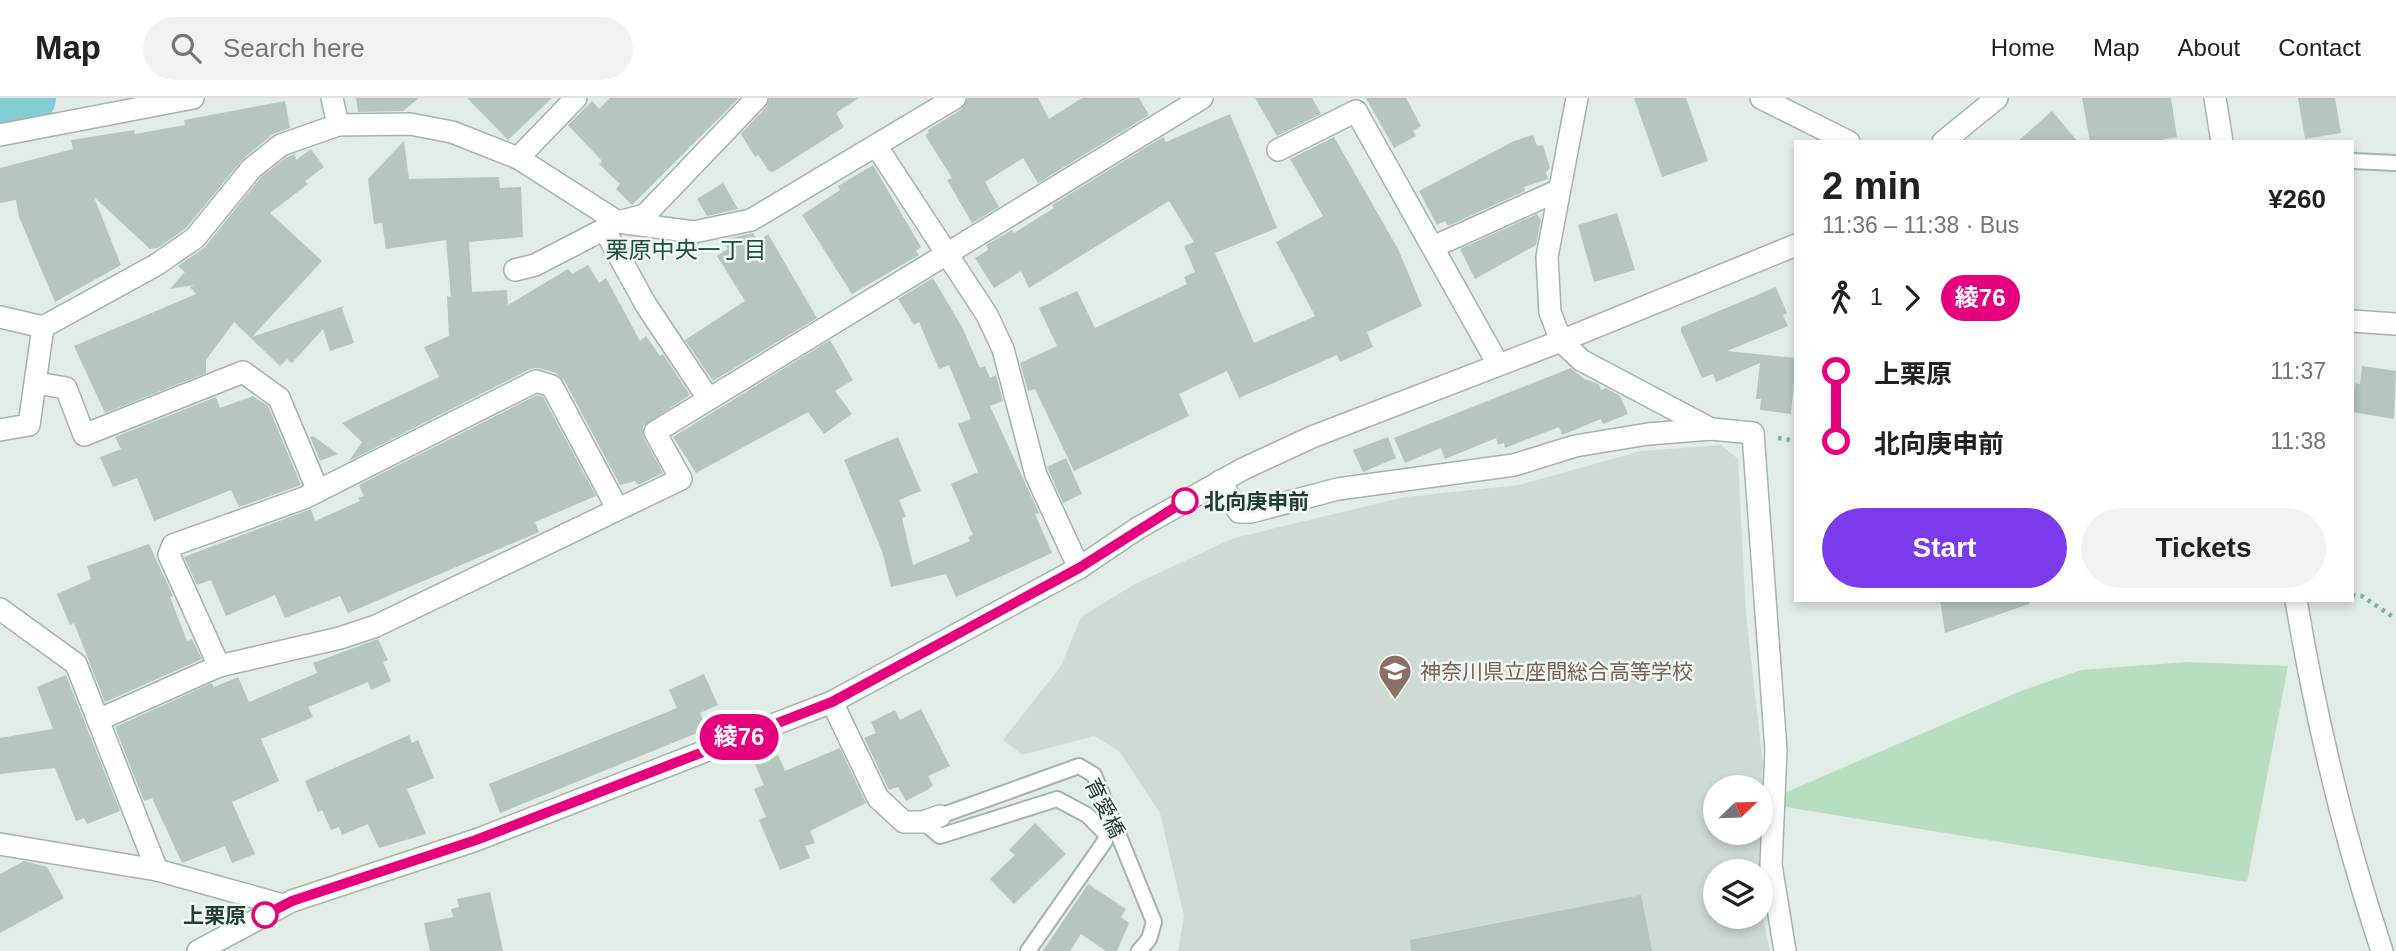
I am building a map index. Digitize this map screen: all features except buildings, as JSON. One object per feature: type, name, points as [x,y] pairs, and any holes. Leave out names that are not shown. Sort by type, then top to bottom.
[{"type":"street","points":[[0,135],[193,98]]},
{"type":"street","points":[[332,98],[338,125]]},
{"type":"street","points":[[517,158],[576,98]]},
{"type":"street","points":[[515,270],[535,265],[611,226],[645,215],[757,98]]},
{"type":"street","points":[[611,226],[694,232],[751,220],[955,98]]},
{"type":"street","points":[[98,720],[219,666],[340,638],[376,626],[681,479],[655,432],[1202,98]]},
{"type":"street","points":[[1577,98],[1577,112],[1557,191],[1547,257],[1550,312],[1561,341],[1581,360],[1712,429]]},
{"type":"street","points":[[1761,98],[1845,140]]},
{"type":"street","points":[[1951,139],[1997,98]]},
{"type":"street","points":[[2215,98],[2222,140]]},
{"type":"street","points":[[1278,150],[1356,111],[1498,364]]},
{"type":"street","points":[[0,317],[44,327],[156,265],[195,238],[252,168],[281,145],[338,125],[410,124],[452,132],[517,158],[611,226],[646,305],[708,398]]},
{"type":"street","points":[[877,147],[987,315],[1003,349],[1036,475],[1079,568]]},
{"type":"street","points":[[1433,247],[1557,191]]},
{"type":"street","points":[[198,951],[283,905],[476,840],[832,702],[1079,568],[1138,528],[1220,481],[1312,438],[1561,341],[1794,245]]},
{"type":"street","points":[[2354,321],[2396,324]]},
{"type":"street","points":[[0,430],[29,425],[44,327]]},
{"type":"street","points":[[37,383],[66,388],[84,435],[243,372],[279,398],[318,491]]},
{"type":"street","points":[[219,666],[169,555],[173,545],[318,491],[536,381],[552,386],[617,508]]},
{"type":"street","points":[[1220,481],[1239,512],[1251,512],[1338,489],[1514,465],[1576,446],[1648,433],[1712,429],[1754,433],[1776,750],[1771,865],[1785,951]]},
{"type":"street","points":[[2296,602],[2312,698],[2361,889],[2382,951]]},
{"type":"street","points":[[0,610],[76,664],[156,870]]},
{"type":"street","points":[[832,702],[878,798],[904,822],[931,819]]},
{"type":"street","points":[[0,844],[156,870],[283,905]]},
{"type":"lane","points":[[2354,161],[2396,163]]},
{"type":"lane","name":"育愛橋","points":[[931,819],[1079,765],[1094,775],[1154,922],[1149,939],[1139,951]]},
{"type":"lane","points":[[931,819],[940,836],[1057,799],[1087,815],[1106,834],[1105,841],[1028,951]]},
{"type":"path","points":[[2354,595],[2362,596],[2396,619]]},
{"type":"shaded area","name":"神奈川県立座間総合高等学校","points":[[1721,445],[1738,459],[1746,614],[1763,775],[1703,775],[1703,845],[1760,845],[1759,859],[1703,859],[1703,929],[1765,929],[1770,951],[1178,951],[1184,916],[1160,813],[1119,751],[1094,736],[1022,755],[1003,740],[1061,666],[1081,617],[1135,584],[1234,538],[1405,497],[1519,485],[1641,451]]},
{"type":"green space","points":[[2188,662],[2288,666],[2247,882],[1773,805],[1773,798],[2021,691],[2081,670]]},
{"type":"waterway","points":[[0,104],[30,98]]},
{"type":"bus line","name":"綾76","points":[[265,915],[292,901],[476,840],[832,702],[1079,568],[1138,528],[1185,501]]},
{"type":"place","name":"北向庚申前","points":[[1185,501]]},
{"type":"place","name":"神奈川県立座間総合高等学校","points":[[1395,701]]},
{"type":"place","name":"上栗原","points":[[265,915]]},
{"type":"district","name":"栗原中央一丁目","points":[[686,250]]}]
